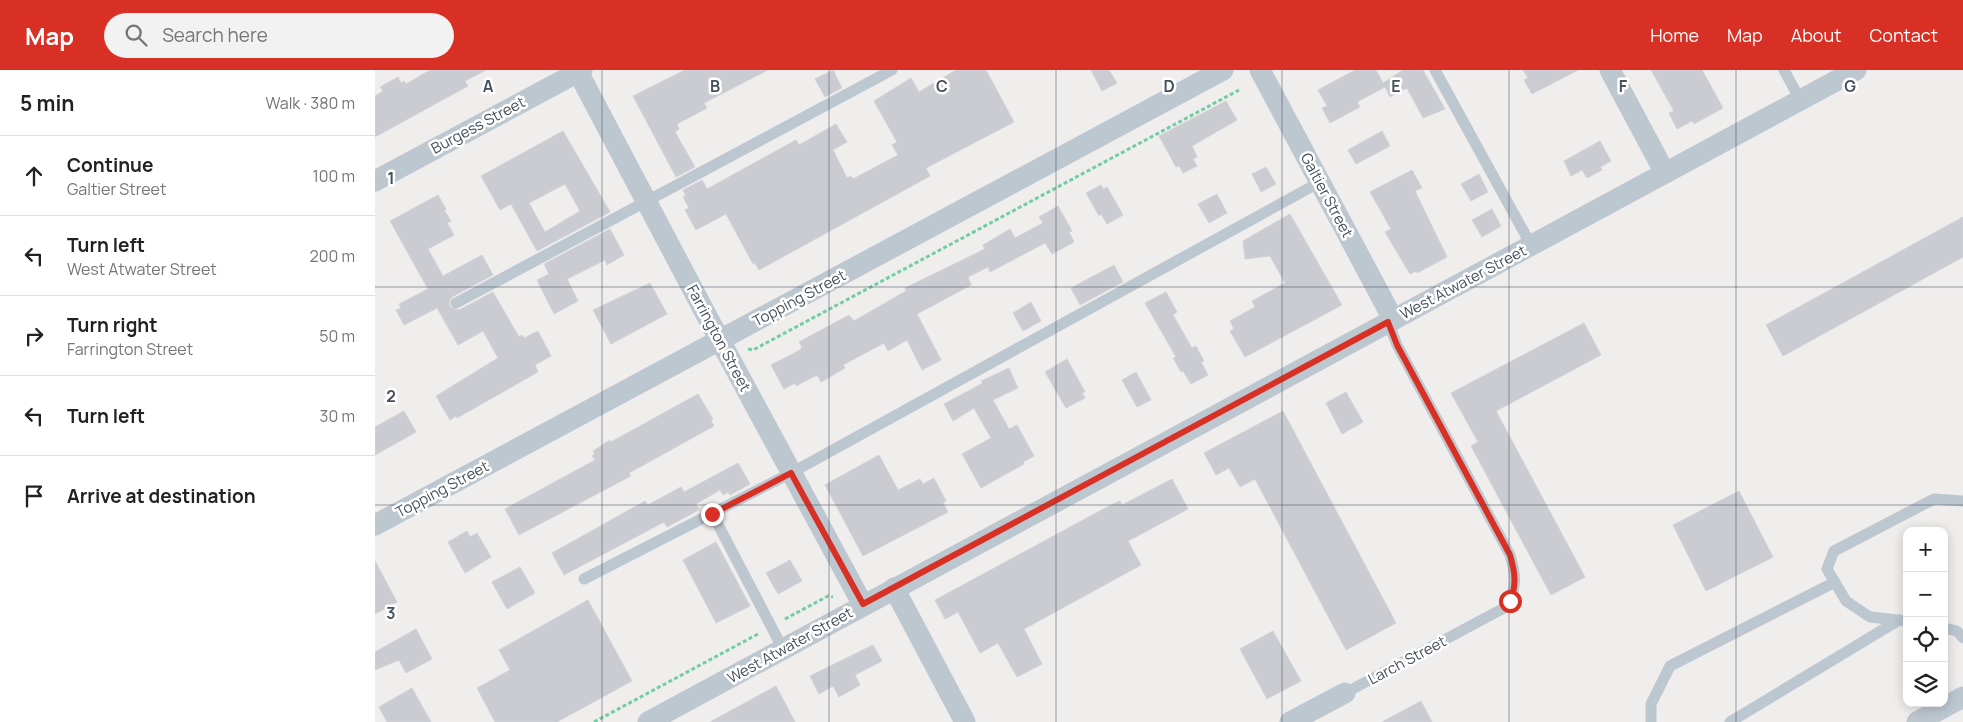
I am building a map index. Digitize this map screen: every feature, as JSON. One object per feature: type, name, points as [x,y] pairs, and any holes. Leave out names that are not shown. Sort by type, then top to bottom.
[{"type":"street","name":"Topping Street","points":[[375,525],[1223,70]]},
{"type":"street","name":"Galtier Street","points":[[1260,70],[1391,321]]},
{"type":"street","points":[[1610,70],[1665,173]]},
{"type":"street","name":"West Atwater Street","points":[[648,722],[863,604],[1856,70]]},
{"type":"street","name":"Farrington Street","points":[[579,71],[720,340],[863,604]]},
{"type":"street","name":"Burgess Street","points":[[375,181],[579,71]]},
{"type":"street","points":[[894,588],[965,722]]},
{"type":"street","name":"Larch Street","points":[[1290,722],[1345,693]]},
{"type":"street","points":[[1917,722],[1963,697]]},
{"type":"lane","points":[[456,303],[892,70]]},
{"type":"lane","points":[[1435,70],[1531,245]]},
{"type":"lane","points":[[1784,70],[1800,100]]},
{"type":"lane","points":[[584,579],[791,473],[1320,182]]},
{"type":"lane","name":"Galtier Street","points":[[1391,321],[1397,345],[1510,555],[1515,571],[1515,590]]},
{"type":"lane","points":[[1903,621],[1870,617],[1846,601],[1827,569],[1834,551],[1934,499],[1963,501]]},
{"type":"lane","points":[[712,514],[783,648]]},
{"type":"lane","points":[[1651,722],[1651,704],[1670,666],[1835,582]]},
{"type":"lane","name":"Larch Street","points":[[1345,693],[1504,608],[1515,590]]},
{"type":"lane","points":[[1730,722],[1903,621]]},
{"type":"lane","points":[[1948,629],[1957,631],[1963,638]]},
{"type":"path","points":[[749,349],[753,350],[1239,90]]},
{"type":"path","points":[[594,722],[828,596],[833,598]]},
{"type":"building","points":[[430,70],[486,70],[465,81],[468,86],[375,137],[375,96],[383,91],[380,87],[398,77],[401,83],[404,81],[406,84]]},
{"type":"building","points":[[685,70],[768,70],[704,103],[707,108],[677,124],[679,129],[675,132],[695,167],[676,177],[633,96]]},
{"type":"building","points":[[833,70],[842,88],[825,97],[815,79]]},
{"type":"building","points":[[956,70],[986,70],[1014,122],[926,168],[930,176],[759,270],[755,263],[753,264],[726,214],[696,230],[685,210],[689,208],[683,197],[686,196],[683,190],[702,180],[707,189],[796,140],[799,145],[836,124],[847,142],[833,150],[847,178],[851,176],[853,179],[898,155],[892,145],[897,142],[874,101],[911,78],[919,92]]},
{"type":"building","points":[[1091,70],[1109,70],[1117,83],[1102,91]]},
{"type":"building","points":[[1355,70],[1376,70],[1383,83],[1403,70],[1423,70],[1445,109],[1423,118],[1407,88],[1390,97],[1385,87],[1357,102],[1360,107],[1330,123],[1322,108],[1327,106],[1318,90]]},
{"type":"building","points":[[1523,70],[1578,70],[1532,94],[1524,80],[1528,78]]},
{"type":"building","points":[[1651,70],[1702,70],[1723,108],[1694,124],[1692,121],[1677,129],[1669,113],[1674,111]]},
{"type":"building","points":[[1226,101],[1237,120],[1192,146],[1197,157],[1193,159],[1197,166],[1183,173],[1179,166],[1176,167],[1159,136]]},
{"type":"building","points":[[563,131],[610,212],[537,251],[511,204],[500,210],[481,176]],"holes":[[[565,184],[580,211],[545,232],[529,203]]]},
{"type":"building","points":[[1382,131],[1390,146],[1356,164],[1348,150]]},
{"type":"building","points":[[1600,141],[1611,161],[1600,167],[1602,170],[1587,178],[1582,170],[1571,176],[1564,161]]},
{"type":"building","points":[[1266,167],[1276,184],[1261,192],[1252,174]]},
{"type":"building","points":[[1412,170],[1422,188],[1415,191],[1447,257],[1417,273],[1416,271],[1410,274],[1385,232],[1391,229],[1370,192]]},
{"type":"building","points":[[1479,174],[1488,192],[1471,201],[1461,184]]},
{"type":"building","points":[[1101,185],[1103,189],[1107,187],[1123,215],[1107,224],[1101,214],[1099,216],[1086,193]]},
{"type":"building","points":[[1217,194],[1227,213],[1209,223],[1198,204]]},
{"type":"building","points":[[438,195],[451,221],[447,223],[454,235],[428,249],[443,276],[482,255],[493,275],[452,297],[449,302],[450,307],[459,310],[493,292],[519,337],[522,335],[524,338],[538,331],[551,356],[535,365],[538,372],[457,418],[456,416],[450,420],[436,396],[498,358],[483,331],[458,345],[437,308],[404,325],[396,310],[401,308],[399,304],[428,289],[390,221]]},
{"type":"building","points":[[1058,206],[1072,231],[1069,232],[1074,242],[1052,254],[1045,243],[990,272],[988,267],[968,277],[971,285],[917,314],[941,360],[922,370],[907,340],[888,351],[884,343],[843,365],[845,368],[821,382],[818,376],[815,376],[796,386],[795,383],[784,389],[771,365],[800,350],[802,347],[799,342],[849,315],[854,321],[906,291],[905,288],[985,249],[983,245],[1010,229],[1015,238],[1043,223],[1039,217]]},
{"type":"building","points":[[1492,209],[1501,226],[1482,237],[1472,220]]},
{"type":"building","points":[[1290,214],[1342,305],[1245,357],[1230,331],[1234,329],[1230,321],[1255,307],[1252,301],[1285,283],[1270,256],[1245,259],[1243,241]]},
{"type":"building","points":[[1963,217],[1963,257],[1783,356],[1766,325]]},
{"type":"building","points":[[610,229],[624,255],[607,265],[605,260],[567,279],[578,301],[554,314],[537,280],[549,274],[544,264]]},
{"type":"building","points":[[1114,265],[1123,282],[1080,305],[1071,288]]},
{"type":"building","points":[[650,283],[667,314],[611,344],[593,310]]},
{"type":"building","points":[[1166,292],[1177,312],[1173,315],[1192,348],[1196,346],[1204,361],[1201,362],[1208,375],[1191,384],[1173,358],[1176,357],[1145,303]]},
{"type":"building","points":[[1031,302],[1041,321],[1023,331],[1013,313]]},
{"type":"building","points":[[1584,323],[1601,355],[1496,411],[1585,577],[1551,595],[1471,446],[1478,442],[1451,393]]},
{"type":"building","points":[[1067,359],[1085,392],[1082,393],[1085,398],[1066,408],[1045,372]]},
{"type":"building","points":[[1009,368],[1018,388],[993,400],[1009,429],[1017,425],[1034,456],[1023,462],[1024,464],[981,488],[962,454],[991,438],[974,408],[953,421],[944,404],[983,383],[981,381]]},
{"type":"building","points":[[1136,372],[1151,400],[1137,407],[1122,380]]},
{"type":"building","points":[[1346,392],[1363,422],[1342,434],[1326,403]]},
{"type":"building","points":[[698,394],[713,419],[711,420],[714,426],[629,473],[631,476],[519,535],[505,509],[595,460],[592,456],[595,454],[593,451],[610,440],[611,442]]},
{"type":"building","points":[[404,411],[416,432],[375,455],[375,427]]},
{"type":"building","points":[[1283,411],[1396,623],[1346,650],[1255,479],[1240,487],[1229,468],[1216,475],[1204,453]]},
{"type":"building","points":[[879,455],[898,490],[920,479],[923,484],[934,478],[946,501],[943,503],[948,512],[863,556],[825,485]]},
{"type":"building","points":[[738,463],[750,484],[730,495],[728,492],[723,495],[720,490],[696,504],[699,509],[695,512],[667,527],[664,522],[564,575],[552,553],[645,501],[648,505],[681,487],[684,492]]},
{"type":"building","points":[[1172,479],[1188,509],[1128,541],[1141,565],[1024,629],[1042,664],[1017,677],[998,643],[980,653],[958,612],[945,619],[935,600],[1109,506],[1120,501],[1122,505]]},
{"type":"building","points":[[1739,491],[1773,557],[1706,591],[1673,525]]},
{"type":"building","points":[[467,531],[470,537],[477,533],[491,557],[465,573],[448,542]]},
{"type":"building","points":[[716,542],[750,606],[716,623],[683,560]]},
{"type":"building","points":[[790,560],[802,581],[778,594],[766,573]]},
{"type":"building","points":[[375,561],[397,602],[375,614]]},
{"type":"building","points":[[520,567],[535,593],[507,609],[492,582]]},
{"type":"building","points":[[588,600],[632,681],[557,722],[495,722],[477,688],[510,670],[499,650]]},
{"type":"building","points":[[416,629],[432,659],[406,673],[399,660],[375,670],[375,652]]},
{"type":"building","points":[[1273,631],[1301,681],[1267,699],[1240,649]]},
{"type":"building","points":[[873,645],[882,661],[855,675],[860,685],[839,697],[833,686],[819,694],[810,676]]},
{"type":"building","points":[[776,686],[795,722],[710,722]]},
{"type":"building","points":[[412,688],[431,722],[387,722],[379,707]]},
{"type":"building","points":[[1421,701],[1432,722],[1382,722]]},
{"type":"route","points":[[712,514],[791,473],[863,604],[1388,322],[1397,345],[1510,555],[1515,571],[1515,590],[1510,601]]}]
